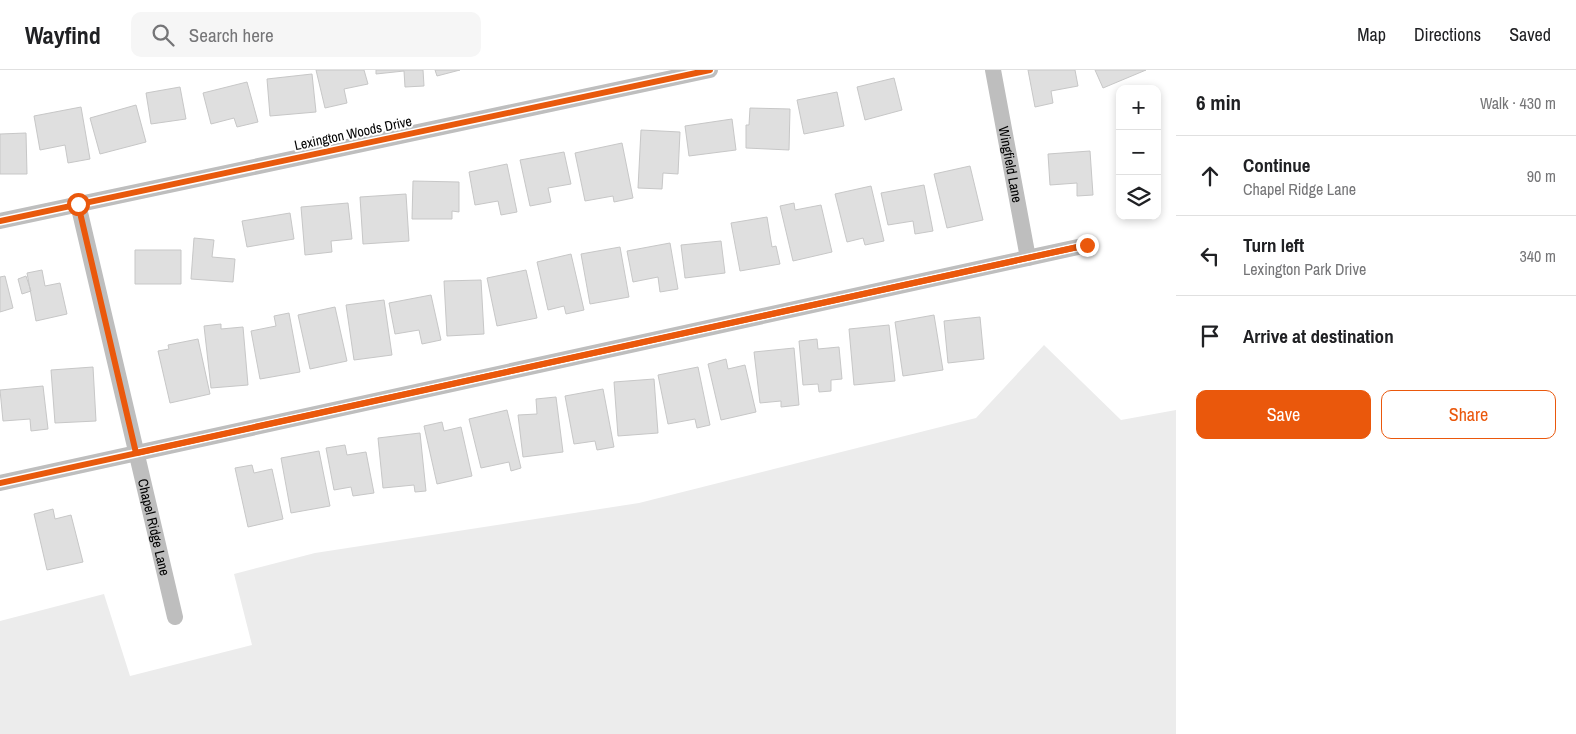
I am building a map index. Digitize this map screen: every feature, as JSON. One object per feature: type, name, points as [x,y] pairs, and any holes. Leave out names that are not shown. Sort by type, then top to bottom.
[{"type":"street","name":"Lexington Woods Drive","points":[[0,221],[710,70]]},
{"type":"street","name":"Wingfield Lane","points":[[993,70],[1028,258]]},
{"type":"street","name":"Chapel Ridge Lane","points":[[78,204],[175,617]]},
{"type":"street","points":[[0,483],[1087,245]]},
{"type":"shaded area","points":[[1044,345],[1121,420],[1176,410],[1176,734],[0,734],[0,621],[104,594],[130,676],[252,645],[234,574],[315,553],[639,503],[976,418]]},
{"type":"building","points":[[316,70],[364,70],[368,84],[344,89],[347,103],[325,108]]},
{"type":"building","points":[[376,70],[423,70],[424,86],[405,87],[404,71],[376,74]]},
{"type":"building","points":[[435,70],[460,70],[437,76]]},
{"type":"building","points":[[1028,70],[1075,70],[1078,86],[1051,91],[1053,103],[1035,107]]},
{"type":"building","points":[[1095,70],[1146,70],[1103,88]]},
{"type":"building","points":[[312,74],[316,112],[270,116],[267,79]]},
{"type":"building","points":[[894,78],[902,110],[865,120],[857,87]]},
{"type":"building","points":[[247,82],[258,122],[237,127],[234,118],[211,124],[203,93]]},
{"type":"building","points":[[180,87],[186,119],[151,124],[146,93]]},
{"type":"building","points":[[837,92],[844,126],[804,134],[797,100]]},
{"type":"building","points":[[136,105],[146,142],[100,154],[90,118]]},
{"type":"building","points":[[81,107],[90,159],[68,163],[65,145],[40,150],[34,116]]},
{"type":"building","points":[[750,108],[790,109],[789,150],[746,148],[746,125],[749,125]]},
{"type":"building","points":[[732,119],[736,150],[689,156],[685,126]]},
{"type":"building","points":[[641,130],[680,132],[678,174],[663,173],[662,189],[638,188]]},
{"type":"building","points":[[26,133],[27,174],[0,174],[0,134]]},
{"type":"building","points":[[622,143],[633,198],[614,202],[613,196],[585,201],[575,153]]},
{"type":"building","points":[[1090,151],[1093,195],[1077,196],[1077,183],[1050,185],[1048,154]]},
{"type":"building","points":[[564,152],[571,184],[548,188],[551,202],[530,206],[520,160]]},
{"type":"building","points":[[507,164],[517,212],[501,215],[498,201],[475,205],[469,172]]},
{"type":"building","points":[[970,166],[983,220],[947,228],[934,174]]},
{"type":"building","points":[[413,181],[459,182],[459,212],[452,211],[452,219],[412,219]]},
{"type":"building","points":[[924,185],[933,231],[915,234],[913,221],[888,225],[881,193]]},
{"type":"building","points":[[871,186],[884,241],[865,245],[863,238],[847,242],[835,194]]},
{"type":"building","points":[[406,194],[409,241],[363,244],[360,197]]},
{"type":"building","points":[[348,203],[352,239],[331,241],[332,252],[305,255],[301,207]]},
{"type":"building","points":[[794,203],[795,210],[821,205],[832,252],[793,261],[780,206]]},
{"type":"building","points":[[290,213],[294,239],[247,247],[242,221]]},
{"type":"building","points":[[767,217],[772,247],[776,246],[780,264],[740,271],[731,223]]},
{"type":"building","points":[[194,238],[214,240],[212,257],[235,259],[233,282],[191,279]]},
{"type":"building","points":[[721,241],[725,273],[685,278],[681,245]]},
{"type":"building","points":[[670,243],[678,289],[660,292],[658,277],[633,282],[627,251]]},
{"type":"building","points":[[620,247],[629,297],[590,304],[581,254]]},
{"type":"building","points":[[135,250],[181,250],[181,284],[135,284]]},
{"type":"building","points":[[571,254],[584,310],[566,314],[564,306],[548,310],[537,262]]},
{"type":"building","points":[[42,270],[45,286],[60,283],[67,314],[36,321],[27,273]]},
{"type":"building","points":[[526,270],[537,318],[497,326],[487,278]]},
{"type":"building","points":[[5,276],[13,308],[0,312],[0,277]]},
{"type":"building","points":[[26,276],[31,291],[22,294],[18,279]]},
{"type":"building","points":[[481,280],[484,334],[447,336],[444,281]]},
{"type":"building","points":[[431,295],[441,340],[422,344],[419,330],[395,334],[389,303]]},
{"type":"building","points":[[384,300],[392,355],[354,360],[346,305]]},
{"type":"building","points":[[335,307],[347,361],[310,369],[298,315]]},
{"type":"building","points":[[289,313],[300,372],[260,379],[251,331],[276,326],[274,316]]},
{"type":"building","points":[[934,315],[943,370],[903,376],[895,322]]},
{"type":"building","points":[[980,317],[984,359],[948,363],[944,321]]},
{"type":"building","points":[[221,324],[221,329],[243,327],[248,385],[211,388],[204,326]]},
{"type":"building","points":[[889,325],[895,381],[854,385],[849,329]]},
{"type":"building","points":[[198,339],[210,394],[170,403],[158,351],[169,349],[168,345]]},
{"type":"building","points":[[817,339],[818,349],[839,347],[842,379],[831,380],[831,391],[819,392],[818,384],[803,385],[799,341]]},
{"type":"building","points":[[794,348],[799,405],[781,407],[781,401],[760,403],[754,352]]},
{"type":"building","points":[[726,359],[728,369],[745,365],[756,412],[721,420],[708,364]]},
{"type":"building","points":[[93,367],[96,421],[55,423],[51,370]]},
{"type":"building","points":[[698,367],[710,425],[697,428],[695,419],[668,424],[658,375]]},
{"type":"building","points":[[654,379],[658,433],[618,436],[614,382]]},
{"type":"building","points":[[43,386],[48,429],[31,431],[30,419],[3,421],[0,390]]},
{"type":"building","points":[[603,389],[614,447],[597,450],[595,441],[574,444],[565,396]]},
{"type":"building","points":[[556,397],[563,452],[523,457],[518,415],[537,414],[536,399]]},
{"type":"building","points":[[507,410],[521,468],[511,471],[509,462],[481,468],[469,419]]},
{"type":"building","points":[[442,422],[444,431],[461,427],[472,476],[437,484],[424,426]]},
{"type":"building","points":[[420,433],[426,491],[415,492],[414,485],[383,488],[378,438]]},
{"type":"building","points":[[345,445],[347,455],[366,452],[374,493],[353,496],[351,487],[334,490],[326,448]]},
{"type":"building","points":[[319,451],[330,506],[291,513],[281,458]]},
{"type":"building","points":[[252,465],[254,473],[272,469],[283,519],[248,527],[235,468]]},
{"type":"building","points":[[53,509],[55,519],[71,515],[83,562],[47,570],[34,514]]},
{"type":"cycle path","points":[[0,221],[710,70]]},
{"type":"cycle path","points":[[0,483],[1087,245]]},
{"type":"route","points":[[78,204],[136,453],[1087,245]]}]
